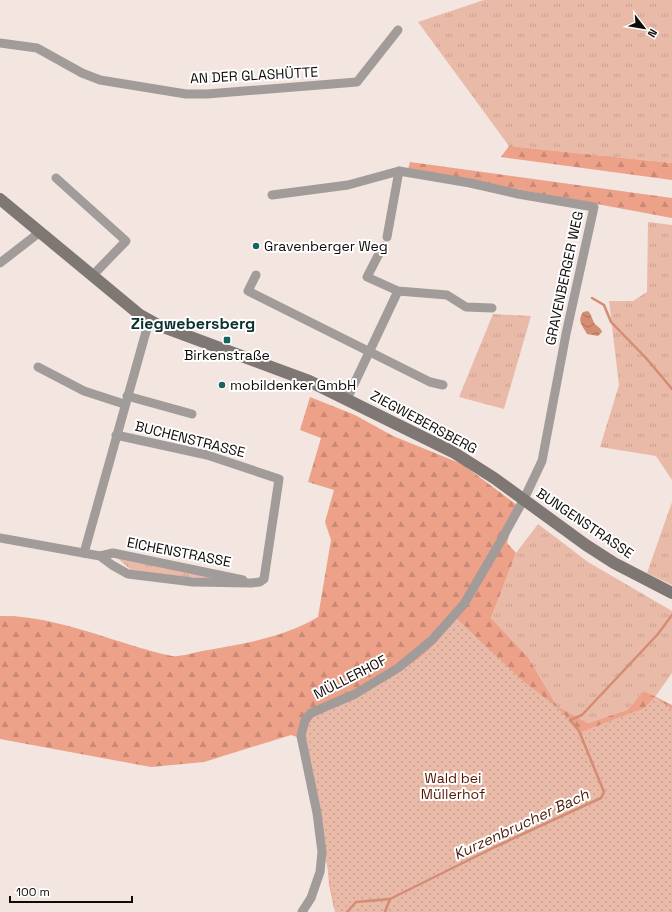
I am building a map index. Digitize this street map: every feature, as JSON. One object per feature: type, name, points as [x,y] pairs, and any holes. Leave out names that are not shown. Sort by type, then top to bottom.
[{"type":"main road","name":"ZIEGWEBERSBERG","points":[[0,199],[130,308],[150,321],[310,381],[387,421],[453,452],[524,499]]},
{"type":"main road","name":"BUNGENSTRASSE","points":[[524,499],[586,545],[614,563],[672,593]]},
{"type":"street","name":"AN DER GLASHÜTTE","points":[[0,43],[37,48],[82,74],[100,80],[186,94],[207,94],[357,82],[398,30]]},
{"type":"street","name":"GRAVENBERGER WEG","points":[[272,195],[348,185],[399,171],[594,207],[566,334],[542,461],[524,499]]},
{"type":"street","points":[[399,171],[385,242],[367,277],[398,291],[447,295],[466,307],[492,308]]},
{"type":"street","points":[[56,178],[126,241],[92,276]]},
{"type":"street","points":[[0,263],[40,232]]},
{"type":"street","points":[[256,275],[248,291],[430,382],[443,385]]},
{"type":"street","points":[[347,399],[398,291]]},
{"type":"street","points":[[84,553],[116,435],[150,321]]},
{"type":"street","points":[[38,367],[84,391],[192,414]]},
{"type":"street","name":"BUCHENSTRASSE","points":[[116,435],[207,455],[278,479],[264,580]]},
{"type":"street","name":"MÜLLERHOF","points":[[302,912],[312,898],[320,872],[322,852],[317,813],[301,736],[306,717],[311,713],[355,694],[398,668],[432,640],[464,604],[524,499]]},
{"type":"street","name":"EICHENSTRASSE","points":[[0,538],[100,556],[113,553],[235,577],[252,583]]},
{"type":"street","name":"EICHENSTRASSE","points":[[100,556],[128,574],[192,582],[252,583],[264,580]]},
{"type":"green space","points":[[484,0],[672,0],[672,163],[509,146],[418,22]]},
{"type":"green space","points":[[509,146],[672,163],[672,180],[501,157]]},
{"type":"green space","points":[[410,162],[672,198],[672,218],[408,169]]},
{"type":"green space","points":[[648,222],[672,225],[672,480],[656,456],[600,447],[619,385],[609,301],[633,301],[647,292]]},
{"type":"green space","points":[[493,314],[531,316],[504,409],[459,397]]},
{"type":"green space","points":[[310,397],[355,415],[393,436],[462,464],[517,505],[507,543],[516,553],[491,618],[528,657],[557,706],[588,723],[627,710],[644,691],[672,705],[672,912],[336,911],[329,884],[325,815],[307,740],[291,735],[204,762],[151,767],[0,739],[0,616],[43,620],[65,625],[172,656],[187,655],[262,639],[291,630],[318,617],[331,540],[325,522],[334,490],[308,482],[321,438],[300,430]]},
{"type":"green space","points":[[672,502],[672,585],[647,573]]},
{"type":"green space","points":[[538,524],[588,562],[672,611],[672,673],[655,697],[644,691],[627,710],[588,723],[557,706],[528,657],[491,618],[516,553]]},
{"type":"green space","points":[[115,556],[216,575],[216,580],[132,571]]},
{"type":"green space","name":"Wald bei Müllerhof","points":[[455,617],[523,681],[558,708],[581,732],[644,708],[655,697],[672,709],[672,910],[670,912],[335,912],[305,739],[306,731],[312,718],[399,672],[424,654],[437,641]]},
{"type":"water","points":[[588,311],[595,324],[602,331],[598,336],[587,334],[580,321],[583,312]]},
{"type":"waterway","points":[[592,298],[604,305],[611,322],[646,358],[672,389]]},
{"type":"waterway","name":"Kurzenbrucher Bach","points":[[385,912],[390,899],[495,847],[601,798],[604,792],[579,731],[570,720],[582,715],[658,634],[672,615]]},
{"type":"waterway","name":"Kurzenbrucher Bach","points":[[347,912],[356,902],[390,899]]},
{"type":"place","name":"Gravenberger Weg","points":[[256,246]]},
{"type":"place","name":"Birkenstraße","points":[[227,340]]},
{"type":"place","name":"mobildenker GmbH","points":[[222,385]]},
{"type":"district","name":"Ziegwebersberg","points":[[193,323]]}]
